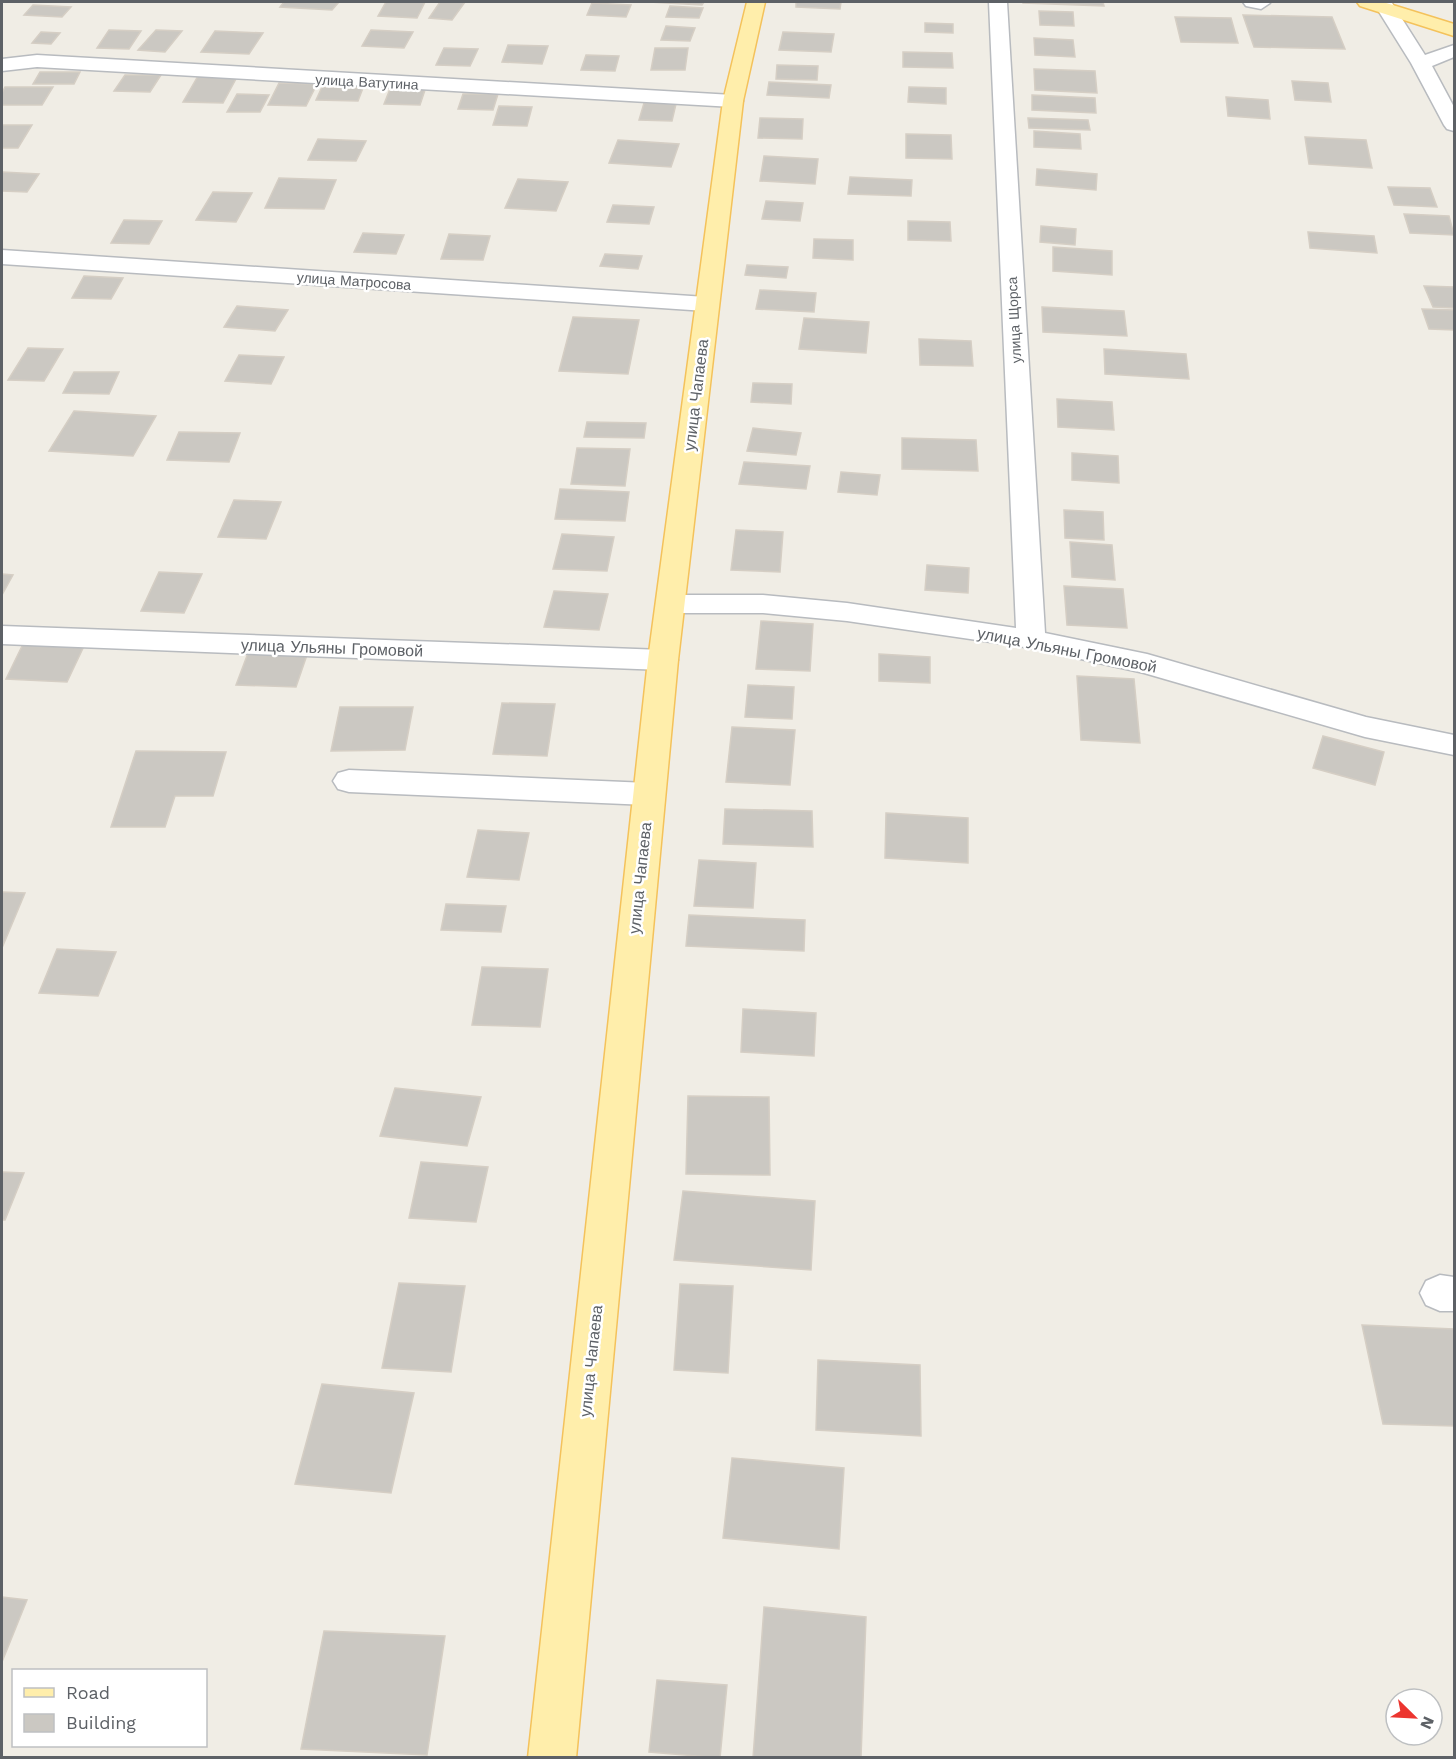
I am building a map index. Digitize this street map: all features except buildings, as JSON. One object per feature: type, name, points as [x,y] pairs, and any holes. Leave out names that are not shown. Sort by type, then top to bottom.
[{"type":"main road","name":"улица Чапаева","points":[[552,1758],[663,660],[733,101],[756,2]]},
{"type":"main road","points":[[1366,2],[1455,30]]},
{"type":"street","name":"улица Щорса","points":[[998,2],[1031,639]]},
{"type":"street","points":[[1385,8],[1421,63],[1455,124]]},
{"type":"street","points":[[1421,63],[1455,51]]},
{"type":"street","name":"улица Ватутина","points":[[2,65],[37,61],[329,80],[733,101]]},
{"type":"street","name":"улица Матросова","points":[[2,257],[706,304]]},
{"type":"street","name":"улица Ульяны Громовой","points":[[671,604],[763,604],[847,612],[1031,639],[1147,664],[1365,727],[1455,745]]},
{"type":"street","name":"улица Ульяны Громовой","points":[[2,635],[663,660]]},
{"type":"street","points":[[349,782],[648,794]]}]
